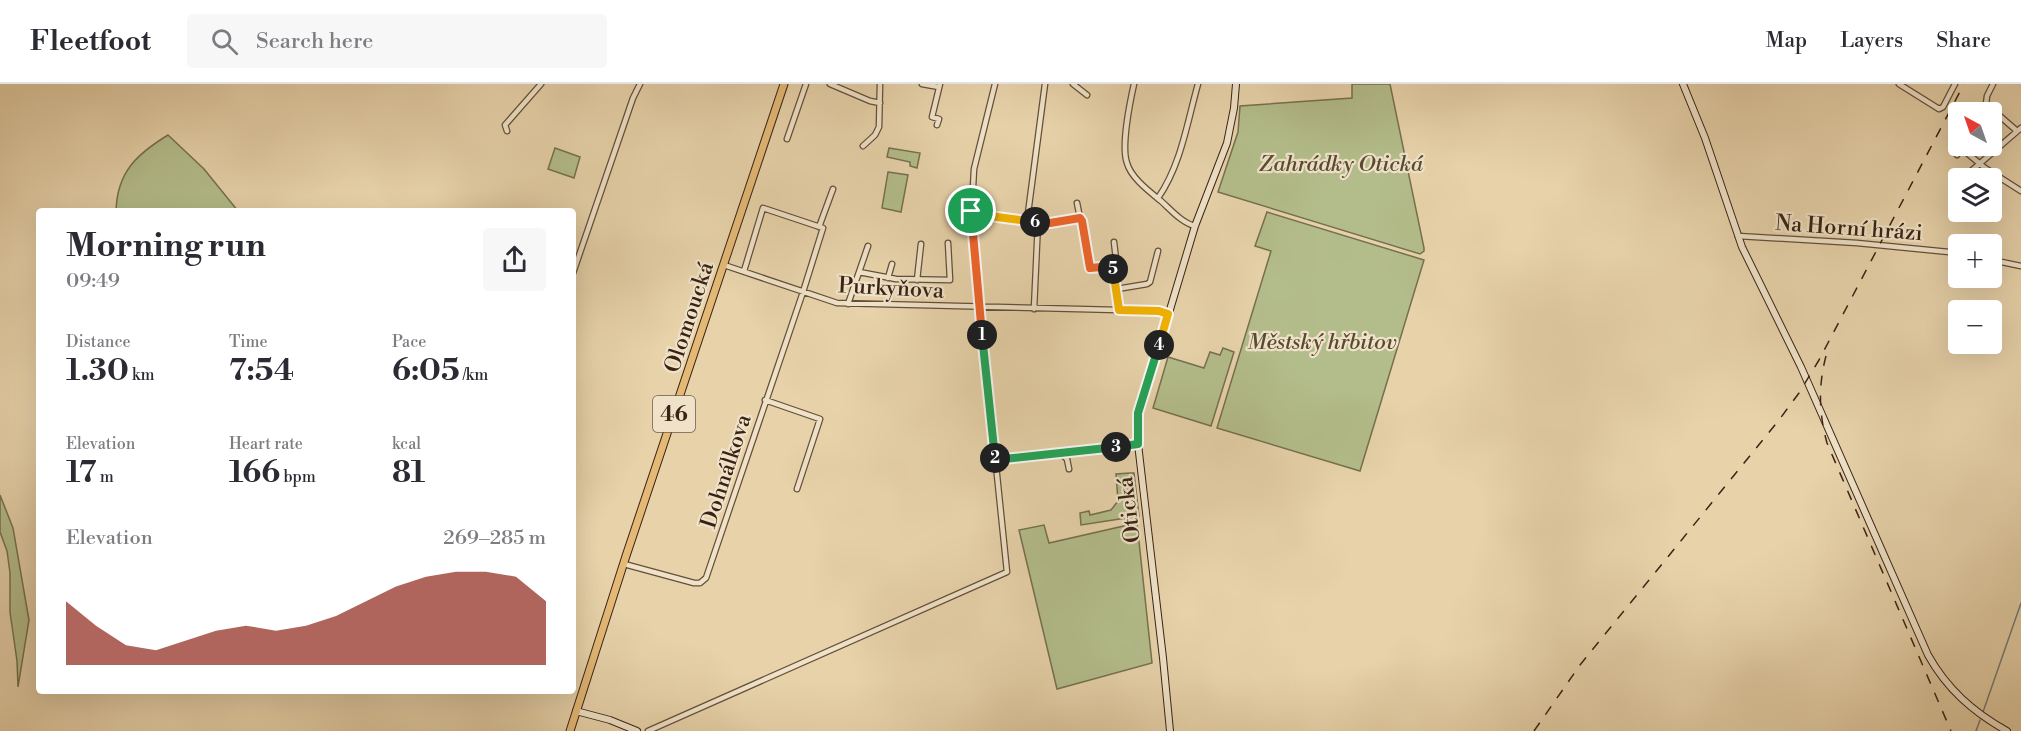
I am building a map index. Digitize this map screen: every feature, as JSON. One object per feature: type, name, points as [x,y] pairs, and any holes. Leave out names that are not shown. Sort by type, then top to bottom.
[{"type":"main road","name":"Olomoucká","points":[[576,711],[784,84]]},
{"type":"main road","name":"Otická","points":[[1170,731],[1138,444],[1138,413],[1195,226],[1227,143],[1236,84]]},
{"type":"main road","points":[[1683,84],[1713,160],[1738,236],[1807,380],[1928,655],[1955,694],[1977,712],[2007,731]]},
{"type":"main road","points":[[576,711],[610,720],[637,731]]},
{"type":"main road","name":"46","points":[[570,731],[576,711]]},
{"type":"street","points":[[507,131],[505,125],[542,84]]},
{"type":"street","points":[[576,264],[633,98],[640,84]]},
{"type":"street","points":[[787,139],[806,84]]},
{"type":"street","points":[[830,84],[880,103]]},
{"type":"street","points":[[863,146],[878,131],[880,84]]},
{"type":"street","points":[[921,84],[939,86],[932,117],[939,119],[938,125]]},
{"type":"street","points":[[648,731],[1007,572],[971,211],[972,180],[977,153],[995,84]]},
{"type":"street","points":[[1027,221],[1045,84]]},
{"type":"street","points":[[1072,84],[1087,95]]},
{"type":"street","points":[[1134,84],[1125,150],[1127,164],[1136,177],[1158,198],[1185,222],[1195,226]]},
{"type":"street","points":[[1158,198],[1167,185],[1178,159],[1198,84]]},
{"type":"street","points":[[1899,84],[1939,109],[1943,107],[1955,84]]},
{"type":"street","points":[[1975,168],[2019,130],[1986,104],[1993,84]]},
{"type":"street","points":[[1972,156],[2021,191]]},
{"type":"street","points":[[803,292],[822,228],[819,227],[832,189]]},
{"type":"street","points":[[1077,203],[1090,268],[1112,266]]},
{"type":"street","name":"Olomoucká","points":[[744,271],[763,208],[819,227]]},
{"type":"street","points":[[971,211],[1050,223],[1080,218]]},
{"type":"street","points":[[1034,309],[1038,222]]},
{"type":"street","name":"Na Horní hrázi","points":[[1738,236],[1857,243],[1948,252]]},
{"type":"street","points":[[1114,242],[1116,259],[1112,266],[1119,310]]},
{"type":"street","points":[[859,272],[888,278],[950,280],[948,243]]},
{"type":"street","points":[[917,280],[921,244]]},
{"type":"street","points":[[848,304],[868,246]]},
{"type":"street","points":[[1117,289],[1147,284],[1158,251]]},
{"type":"street","points":[[2002,262],[2021,266]]},
{"type":"street","points":[[888,278],[892,264]]},
{"type":"street","name":"Purkyňova","points":[[724,265],[837,303],[1159,311],[1168,314]]},
{"type":"street","name":"Dohnálkova","points":[[624,564],[694,583],[704,580],[803,292]]},
{"type":"street","points":[[765,400],[820,419],[797,489]]},
{"type":"street","points":[[995,460],[1138,444]]},
{"type":"street","points":[[1060,453],[1066,459],[1069,469]]},
{"type":"green space","name":"Zahrádky Otická","points":[[1352,84],[1390,84],[1424,248],[1420,254],[1218,192],[1238,132],[1240,106],[1352,98]]},
{"type":"green space","points":[[168,135],[204,169],[236,208],[116,208],[120,185],[125,175],[147,149]]},
{"type":"green space","points":[[555,148],[580,157],[574,178],[548,169]]},
{"type":"green space","points":[[889,148],[920,153],[917,168],[910,166],[910,162],[887,157]]},
{"type":"green space","points":[[888,172],[908,175],[901,212],[882,208]]},
{"type":"green space","name":"Městský hřbitov","points":[[1267,212],[1424,260],[1360,471],[1217,428],[1271,251],[1255,246]]},
{"type":"green space","points":[[1223,348],[1234,352],[1211,426],[1153,408],[1168,357],[1204,368],[1210,352],[1220,355]]},
{"type":"green space","points":[[1134,473],[1139,516],[1081,525],[1080,513],[1089,511],[1090,515],[1111,510],[1118,501],[1116,474]]},
{"type":"green space","points":[[0,495],[13,528],[29,620],[18,687],[10,612],[10,573],[7,551],[0,532]]},
{"type":"green space","points":[[1137,523],[1152,663],[1057,689],[1019,530],[1044,525],[1049,543]]},
{"type":"waterway","points":[[1983,712],[2021,603]]},
{"type":"waterway","points":[[1976,731],[1980,720]]},
{"type":"railway","points":[[1534,731],[1580,665],[1799,393],[1819,360],[1964,84]]},
{"type":"railway","points":[[1826,356],[1820,400],[1827,443],[1951,731]]},
{"type":"route","points":[[971,211],[1013,220],[1050,223],[1077,217],[1082,219],[1090,268],[1112,266],[1119,310],[1159,311],[1168,314],[1138,413],[1138,444],[995,460],[971,211]]}]
